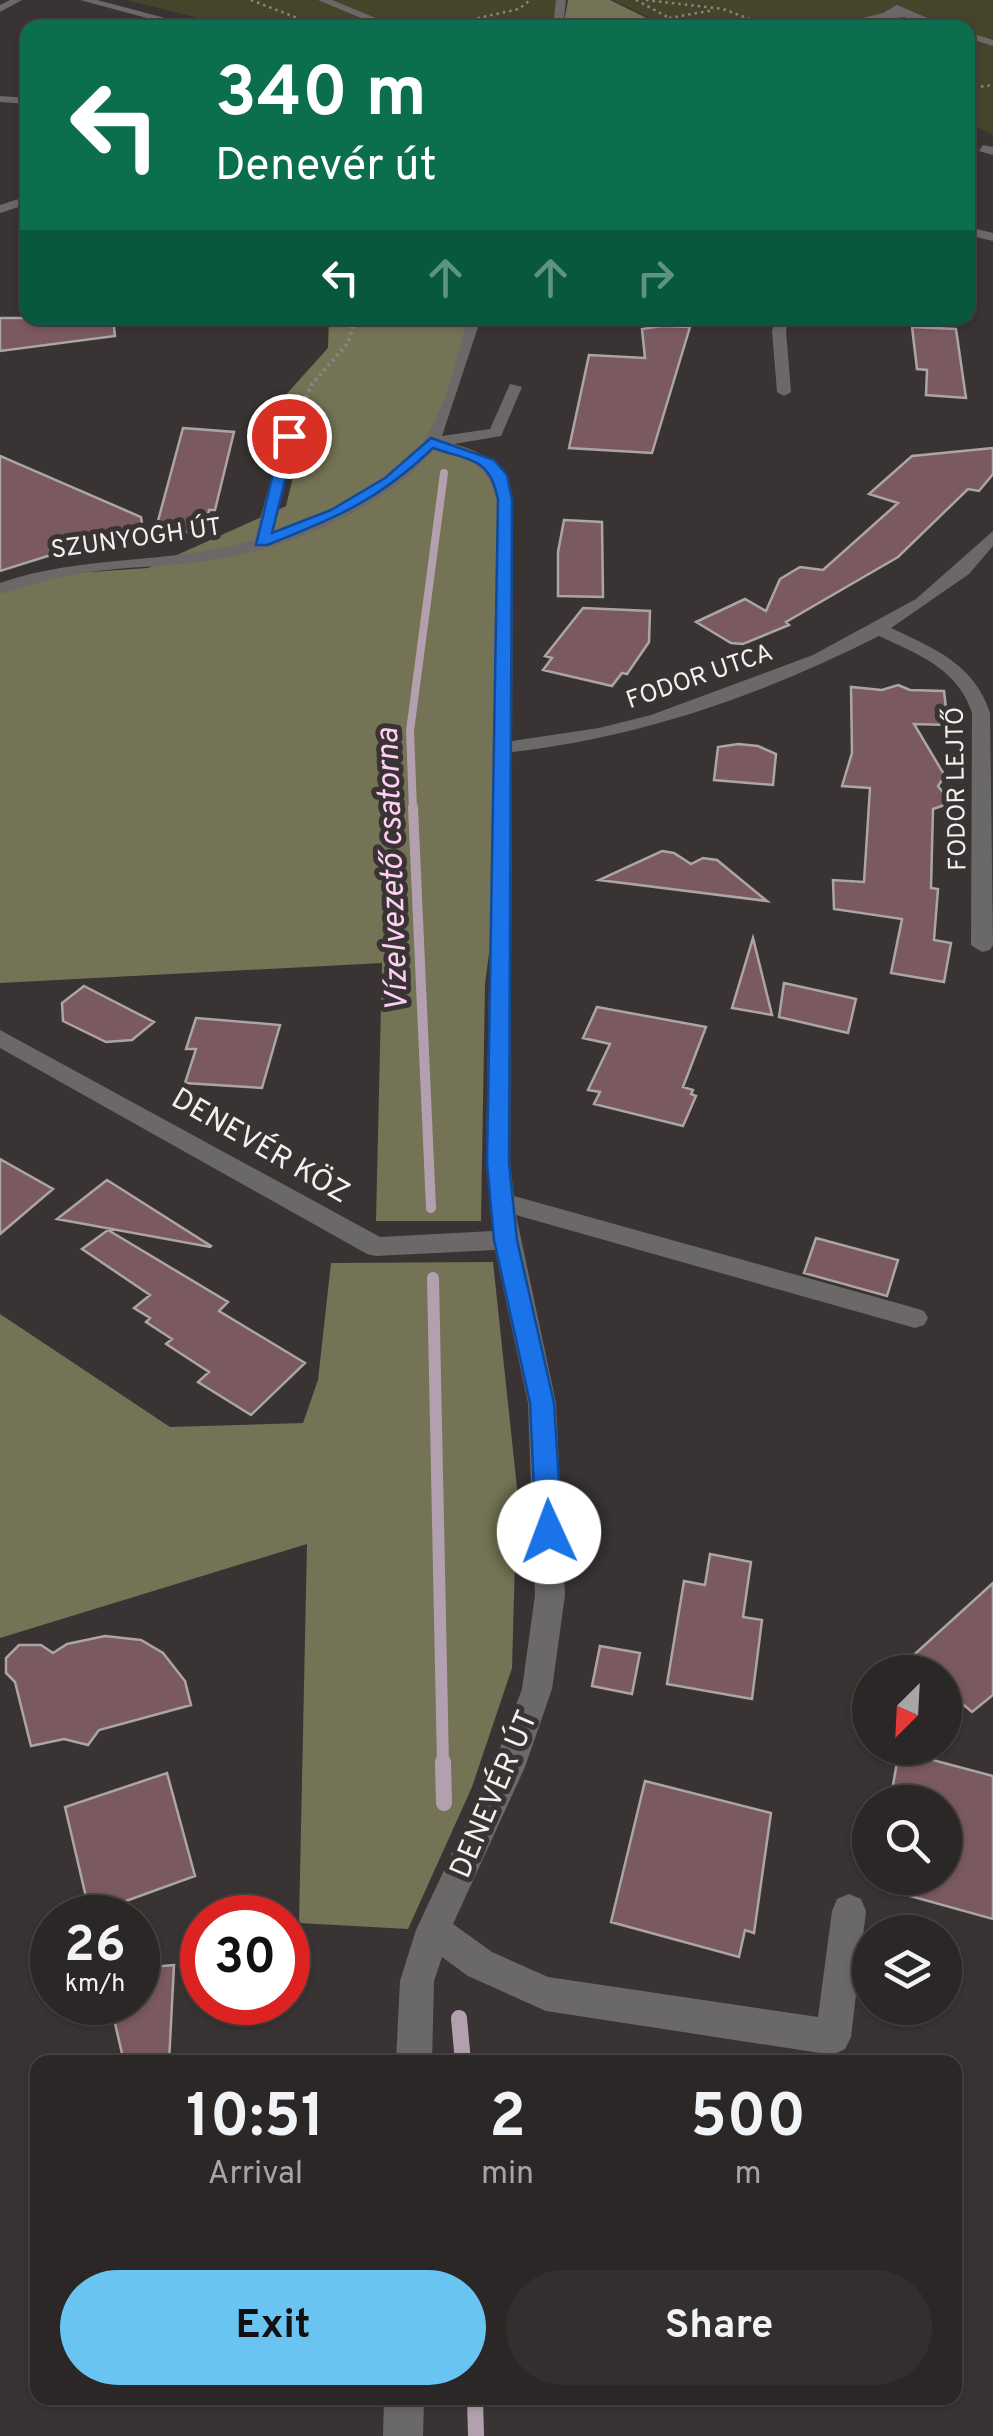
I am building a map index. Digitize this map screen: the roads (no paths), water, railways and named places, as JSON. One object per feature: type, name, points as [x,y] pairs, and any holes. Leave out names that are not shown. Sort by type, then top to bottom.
[{"type":"street","points":[[0,9],[17,0]]},
{"type":"street","points":[[85,0],[166,20]]},
{"type":"street","points":[[323,0],[374,20]]},
{"type":"street","points":[[864,20],[900,12],[914,0]]},
{"type":"street","points":[[900,12],[923,20]]},
{"type":"street","points":[[472,325],[431,442],[496,433],[515,386]]},
{"type":"street","points":[[780,325],[784,392]]},
{"type":"street","points":[[262,542],[289,436]]},
{"type":"street","name":"SZUNYOGH ÚT","points":[[0,589],[31,576],[224,553],[262,542],[336,513],[390,481],[431,442]]},
{"type":"street","name":"DENEVÉR ÚT","points":[[414,2055],[417,1981],[433,1930],[509,1767],[537,1690],[550,1596],[542,1403],[506,1240],[498,1163],[505,500],[500,475],[489,464],[431,442]]},
{"type":"street","name":"FODOR UTCA","points":[[500,748],[613,731],[760,685],[900,619],[958,576],[993,536]]},
{"type":"street","name":"FODOR LEJTŐ","points":[[878,629],[966,677],[978,694],[982,713],[982,945]]},
{"type":"street","name":"DENEVÉR KÖZ","points":[[0,1038],[376,1247],[506,1240]]},
{"type":"street","points":[[502,1202],[914,1318]]},
{"type":"street","points":[[433,1930],[480,1964],[546,1994],[834,2037],[849,1911]]},
{"type":"street","points":[[403,2436],[404,2405]]},
{"type":"waterway","name":"Vízelvezető csatorna","points":[[413,809],[410,731],[444,473]]},
{"type":"waterway","name":"Vízelvezető csatorna","points":[[413,807],[431,1208]]},
{"type":"waterway","name":"Vízelvezető csatorna","points":[[433,1278],[443,1764]]},
{"type":"waterway","name":"Vízelvezető csatorna","points":[[443,1762],[444,1803]]},
{"type":"waterway","points":[[459,2018],[462,2055]]},
{"type":"waterway","points":[[475,2405],[476,2436]]}]
